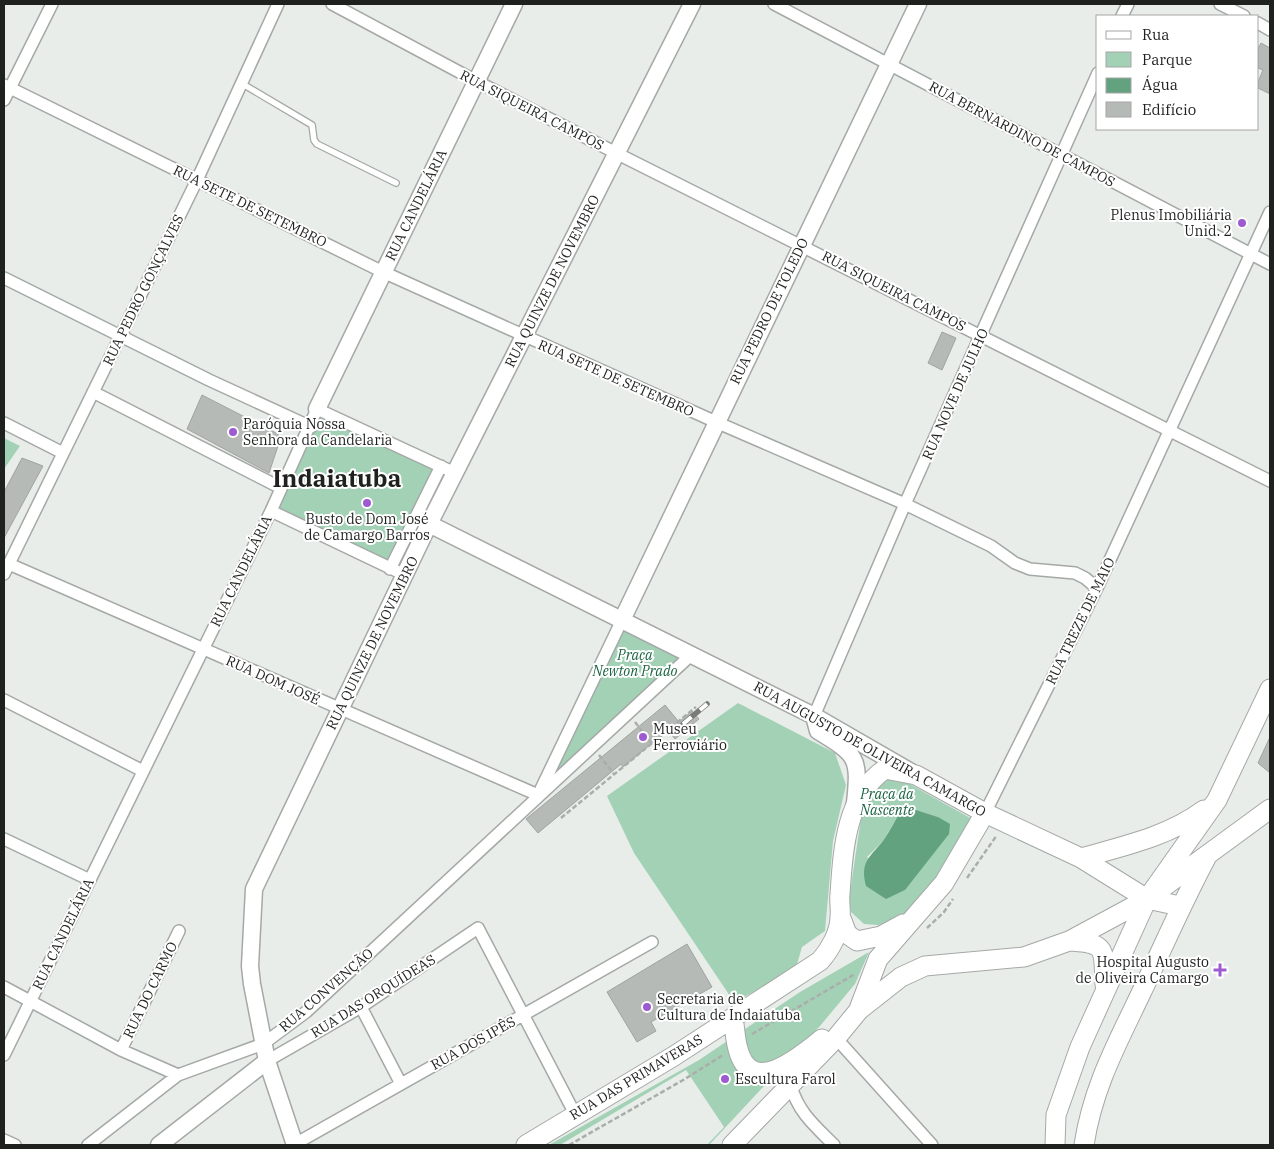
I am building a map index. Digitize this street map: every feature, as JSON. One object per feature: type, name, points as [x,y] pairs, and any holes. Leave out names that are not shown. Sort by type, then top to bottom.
[{"type":"main road","points":[[1054,1145],[1056,1115],[1080,1047],[1147,899],[1217,800],[1270,689]]},
{"type":"main road","points":[[855,803],[873,778],[886,769],[896,769],[916,776]]},
{"type":"main road","name":"RUA AUGUSTO DE OLIVEIRA CAMARGO","points":[[916,776],[985,812],[1081,858],[1147,899],[1180,906]]},
{"type":"main road","points":[[1081,858],[1158,836],[1192,819],[1217,800]]},
{"type":"main road","name":"RUA DAS PRIMAVERAS","points":[[526,1145],[733,1018],[820,962],[832,944],[840,918],[842,868],[855,803]]},
{"type":"main road","points":[[733,1018],[737,1044],[742,1058],[749,1066],[760,1072],[770,1073],[805,1053],[901,977],[925,966],[1024,957],[1069,941],[1147,899],[1270,809]]},
{"type":"main road","name":"RUA TREZE DE MAIO","points":[[858,1010],[878,959],[917,925],[985,812]]},
{"type":"main road","points":[[1084,1145],[1091,1103],[1107,1063],[1180,906],[1207,854]]},
{"type":"main road","points":[[840,918],[847,934],[858,941],[917,925]]},
{"type":"main road","points":[[1069,941],[1088,942],[1099,946],[1104,956],[1105,990]]},
{"type":"main road","points":[[732,1145],[836,1038],[858,1010]]},
{"type":"street","points":[[4,100],[7,86],[52,4]]},
{"type":"street","name":"RUA PEDRO GONÇALVES","points":[[6,569],[197,180],[278,4]]},
{"type":"street","name":"RUA SIQUEIRA CAMPOS","points":[[332,4],[616,153],[801,244],[1270,481]]},
{"type":"street","name":"RUA CANDELÁRIA","points":[[4,1055],[271,511],[311,427],[317,409],[514,4]]},
{"type":"street","name":"RUA QUINZE DE NOVEMBRO","points":[[295,1144],[267,1061],[250,966],[254,889],[341,709],[397,572],[429,524],[448,470],[524,336],[692,4]]},
{"type":"street","name":"RUA BERNARDINO DE CAMPOS","points":[[774,4],[1270,264]]},
{"type":"street","name":"RUA PEDRO DE TOLEDO","points":[[622,620],[801,244],[918,4]]},
{"type":"street","points":[[1220,4],[1242,15]]},
{"type":"street","points":[[1259,24],[1270,30]]},
{"type":"street","name":"RUA NOVE DE JULHO","points":[[814,716],[905,504],[1096,78]]},
{"type":"street","name":"RUA SETE DE SETEMBRO","points":[[7,86],[383,272],[716,422],[905,504],[991,546],[1015,563],[1030,569],[1075,573],[1085,578],[1097,588]]},
{"type":"street","name":"RUA TREZE DE MAIO","points":[[985,812],[1097,588],[1270,212]]},
{"type":"street","points":[[4,278],[209,380],[311,427]]},
{"type":"street","points":[[93,392],[281,488]]},
{"type":"street","points":[[271,511],[397,572],[448,470],[317,409]]},
{"type":"street","points":[[4,423],[63,453]]},
{"type":"street","name":"RUA AUGUSTO DE OLIVEIRA CAMARGO","points":[[429,524],[814,716],[916,776]]},
{"type":"street","name":"RUA DOM JOSÉ","points":[[6,569],[203,649],[538,795]]},
{"type":"street","points":[[538,795],[622,620]]},
{"type":"street","points":[[538,795],[691,655]]},
{"type":"street","points":[[4,700],[143,771]]},
{"type":"street","name":"RUA DAS PRIMAVERAS","points":[[814,716],[818,731],[848,749],[855,761],[858,772],[855,803]]},
{"type":"street","name":"RUA CONVENÇÃO","points":[[88,1145],[178,1075],[263,1044],[306,1012],[538,795]]},
{"type":"street","points":[[4,839],[90,880]]},
{"type":"street","name":"RUA DAS ORQUÍDEAS","points":[[267,1061],[361,1007],[478,928],[523,1015]]},
{"type":"street","name":"RUA DO CARMO","points":[[121,1050],[179,931]]},
{"type":"street","name":"RUA DOS IPÊS","points":[[295,1144],[652,942]]},
{"type":"street","points":[[4,987],[121,1050],[178,1075]]},
{"type":"street","points":[[361,1007],[401,1084]]},
{"type":"street","points":[[523,1015],[575,1114]]},
{"type":"street","points":[[836,1038],[932,1145]]},
{"type":"street","points":[[159,1145],[267,1061]]},
{"type":"street","points":[[791,1086],[795,1101],[803,1114],[834,1145]]},
{"type":"street","points":[[4,1140],[15,1145]]},
{"type":"lane","points":[[241,82],[312,126],[314,140],[317,144],[396,183]]},
{"type":"path","points":[[561,818],[696,707]]},
{"type":"path","points":[[628,713],[652,744]]},
{"type":"path","points":[[592,746],[614,775]]},
{"type":"path","points":[[966,880],[1006,822]]},
{"type":"path","points":[[917,925],[944,912],[955,896]]},
{"type":"path","points":[[569,1145],[686,1079],[737,1044],[857,972]]},
{"type":"green space","points":[[317,409],[441,466],[390,569],[271,511]]},
{"type":"green space","points":[[4,438],[20,446],[4,469]]},
{"type":"green space","name":"Praça Newton Prado","points":[[622,620],[691,655],[538,795]]},
{"type":"green space","points":[[738,703],[835,753],[846,785],[833,841],[825,931],[802,947],[795,971],[734,1002],[634,853],[607,796]]},
{"type":"green space","name":"Praça da Nascente","points":[[890,778],[906,782],[972,819],[913,918],[878,925],[864,924],[851,912],[849,899],[861,818],[874,792]],"holes":[[[910,808],[938,817],[905,890],[896,893],[867,857],[883,841],[902,809]]]},
{"type":"green space","points":[[869,952],[855,984],[820,1026],[709,1145],[707,1145],[724,1127],[686,1070],[560,1145],[549,1145],[699,1060],[800,992]]},
{"type":"water","points":[[910,808],[938,817],[950,824],[949,834],[905,890],[886,899],[866,886],[864,878],[865,866],[870,856],[886,837],[902,809]]},
{"type":"building","points":[[1261,43],[1270,48],[1270,94],[1259,88],[1259,80],[1263,70],[1259,68],[1259,47]]},
{"type":"building","points":[[942,332],[956,338],[942,370],[928,363]]},
{"type":"building","name":"Paróquia Nossa Senhora da Candelaria","points":[[202,395],[278,434],[279,443],[269,473],[187,429]]},
{"type":"building","points":[[22,458],[43,466],[4,538],[4,492]]},
{"type":"building","points":[[665,705],[679,722],[692,711],[699,719],[675,739],[668,730],[623,767],[621,764],[538,833],[526,819]]},
{"type":"building","points":[[1270,737],[1270,773],[1258,763]]},
{"type":"building","name":"Secretaria de Cultura de Indaiatuba","points":[[687,944],[712,987],[651,1022],[656,1031],[637,1042],[607,992]]},
{"type":"railway","points":[[683,724],[707,704]]},
{"type":"place","name":"Plenus Imobiliária Unid. 2","points":[[1242,223]]},
{"type":"place","name":"Paróquia Nossa Senhora da Candelaria","points":[[233,432]]},
{"type":"place","name":"Busto de Dom José de Camargo Barros","points":[[367,503]]},
{"type":"place","name":"Museu Ferroviário","points":[[643,737]]},
{"type":"place","name":"Hospital Augusto de Oliveira Camargo","points":[[1220,970]]},
{"type":"place","name":"Secretaria de Cultura de Indaiatuba","points":[[647,1007]]},
{"type":"place","name":"Escultura Farol","points":[[725,1079]]},
{"type":"district","name":"Indaiatuba","points":[[337,478]]}]
